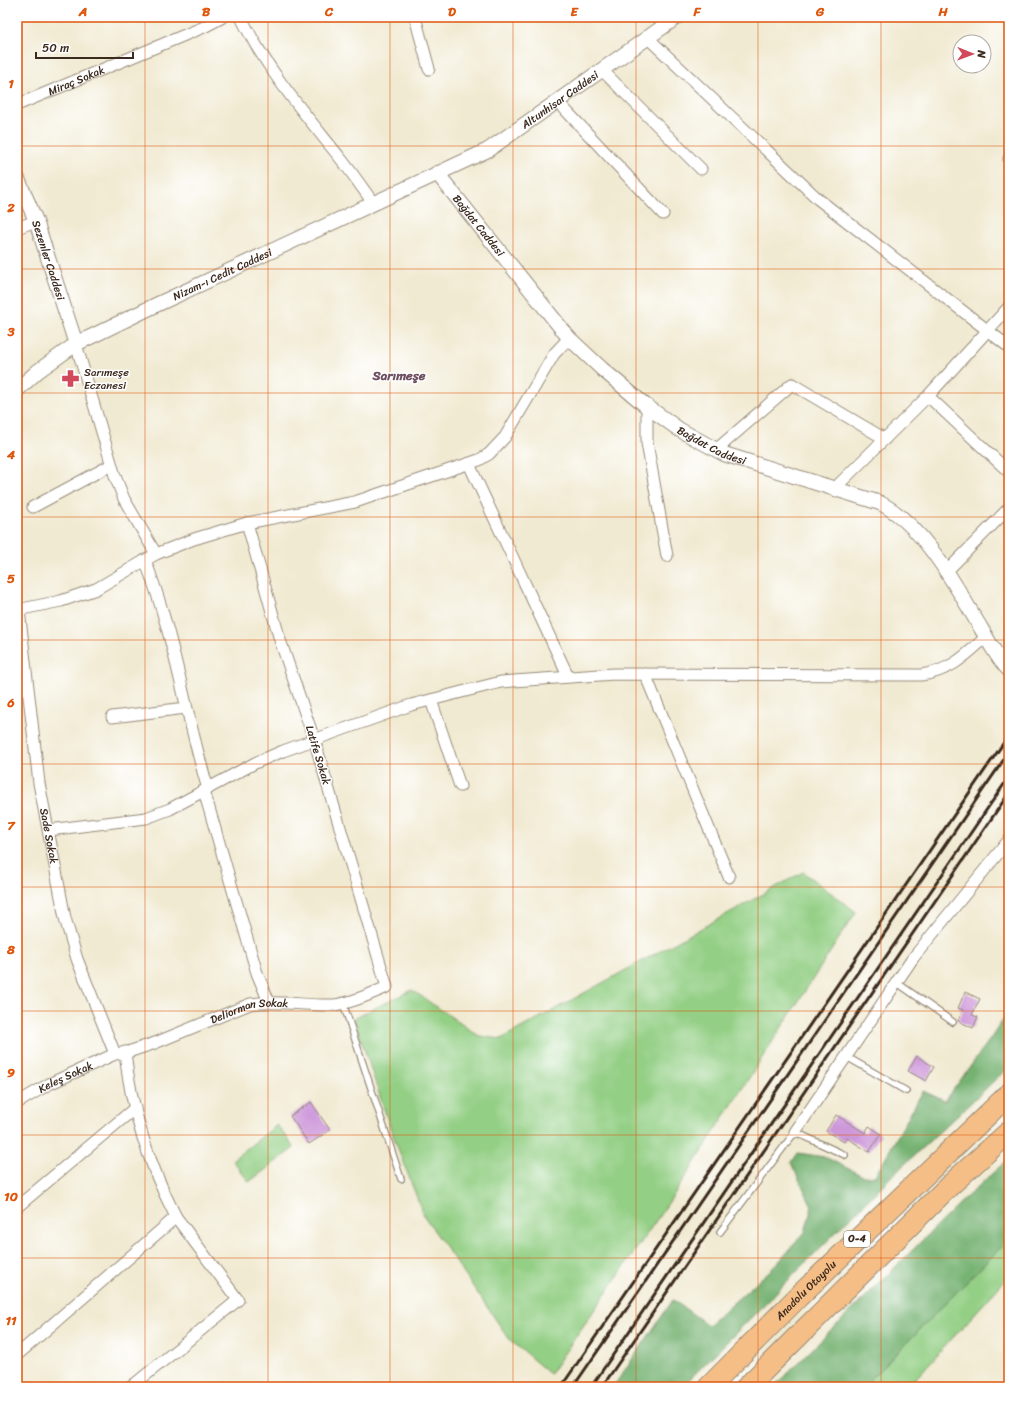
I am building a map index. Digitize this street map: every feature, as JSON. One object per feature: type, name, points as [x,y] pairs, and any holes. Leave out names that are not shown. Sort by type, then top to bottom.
[{"type":"highway","name":"Anadolu Otoyolu","points":[[708,1387],[803,1292],[1009,1094]]},
{"type":"highway","name":"O-4","points":[[747,1387],[948,1187],[1009,1132]]},
{"type":"street","name":"Miraç Sokak","points":[[17,105],[204,27],[223,17]]},
{"type":"street","points":[[241,17],[266,62],[284,90],[342,160],[374,204]]},
{"type":"street","points":[[415,17],[429,69]]},
{"type":"street","name":"Altunhisar Caddesi","points":[[437,173],[488,150],[677,17]]},
{"type":"street","points":[[648,38],[818,199],[1009,347]]},
{"type":"street","points":[[602,70],[701,169]]},
{"type":"street","points":[[558,102],[663,214]]},
{"type":"street","name":"Nizam-ı Cedit Caddesi","points":[[17,390],[38,371],[76,344],[437,173]]},
{"type":"street","name":"Bağdat Caddesi","points":[[437,173],[569,338],[602,370],[647,406],[680,430],[716,450],[742,461],[835,488],[880,503],[890,508],[922,538],[963,597],[1000,660],[1009,670]]},
{"type":"street","name":"Sezenler Caddesi","points":[[17,177],[36,221],[76,344]]},
{"type":"street","points":[[17,228],[36,221]]},
{"type":"street","points":[[835,488],[928,396],[986,330],[1009,307]]},
{"type":"street","points":[[18,610],[61,600],[96,589],[156,554],[194,539],[247,523],[355,502],[469,464],[489,454],[505,437],[554,354],[569,338]]},
{"type":"street","points":[[76,344],[111,465],[124,499],[156,554]]},
{"type":"street","points":[[716,450],[792,384],[884,439]]},
{"type":"street","points":[[928,396],[1009,472]]},
{"type":"street","points":[[647,406],[647,443],[667,556]]},
{"type":"street","points":[[469,464],[568,676]]},
{"type":"street","points":[[33,507],[111,465]]},
{"type":"street","points":[[946,572],[1009,508]]},
{"type":"street","name":"Latife Sokak","points":[[247,523],[280,640],[314,739],[387,987]]},
{"type":"street","points":[[145,560],[158,594],[168,629],[206,790],[257,973],[270,1002]]},
{"type":"street","name":"Sade Sokak","points":[[18,610],[40,783],[70,937],[120,1053],[134,1108],[157,1177],[176,1217],[238,1300],[131,1387]]},
{"type":"street","points":[[49,830],[141,819],[170,809],[255,763],[314,739],[432,700],[501,682],[568,676],[645,674],[921,675],[938,672],[951,666],[986,637]]},
{"type":"street","points":[[645,674],[730,877]]},
{"type":"street","points":[[432,700],[460,786]]},
{"type":"street","points":[[112,717],[186,708]]},
{"type":"street","points":[[795,1132],[913,958],[1009,840]]},
{"type":"street","name":"Deliorman Sokak","points":[[120,1053],[155,1044],[234,1009],[250,1004],[270,1002],[318,1005],[343,1003],[387,987]]},
{"type":"street","name":"Keleş Sokak","points":[[17,1103],[49,1084],[120,1053]]},
{"type":"street","points":[[17,1207],[134,1108]]},
{"type":"street","points":[[17,1355],[176,1217]]},
{"type":"lane","points":[[896,982],[953,1022]]},
{"type":"lane","points":[[343,1003],[402,1179]]},
{"type":"lane","points":[[847,1057],[906,1091]]},
{"type":"lane","points":[[720,1232],[795,1132],[845,1155]]},
{"type":"green space","points":[[803,872],[856,912],[671,1199],[550,1374],[510,1340],[424,1216],[391,1130],[354,1018],[412,990],[479,1036],[501,1039]]},
{"type":"green space","points":[[1009,1010],[1009,1067],[890,1178],[682,1387],[613,1387],[673,1300],[708,1325],[775,1266],[805,1232],[812,1206],[791,1163],[798,1153],[825,1157],[863,1176],[875,1176],[923,1091],[945,1101],[991,1038]]},
{"type":"green space","points":[[277,1125],[294,1148],[249,1182],[232,1160]]},
{"type":"green space","points":[[1009,1158],[1009,1239],[863,1387],[774,1387],[958,1205]]},
{"type":"green space","points":[[1009,1239],[1009,1276],[908,1387],[863,1387]]},
{"type":"building","points":[[965,992],[980,999],[972,1015],[978,1017],[973,1028],[958,1021],[963,1010],[958,1008]]},
{"type":"building","points":[[917,1056],[934,1067],[926,1081],[908,1071]]},
{"type":"building","points":[[311,1102],[330,1130],[309,1144],[290,1116]]},
{"type":"building","points":[[836,1115],[865,1133],[869,1126],[881,1134],[869,1152],[847,1138],[844,1142],[826,1131]]},
{"type":"railway","points":[[561,1387],[1009,735]]},
{"type":"railway","points":[[573,1387],[1009,752]]},
{"type":"railway","points":[[591,1387],[1009,777]]},
{"type":"railway","points":[[602,1387],[1009,793]]},
{"type":"place","name":"Sarımeşe Eczanesi","points":[[71,378]]},
{"type":"district","name":"Sarımeşe","points":[[399,375]]}]
